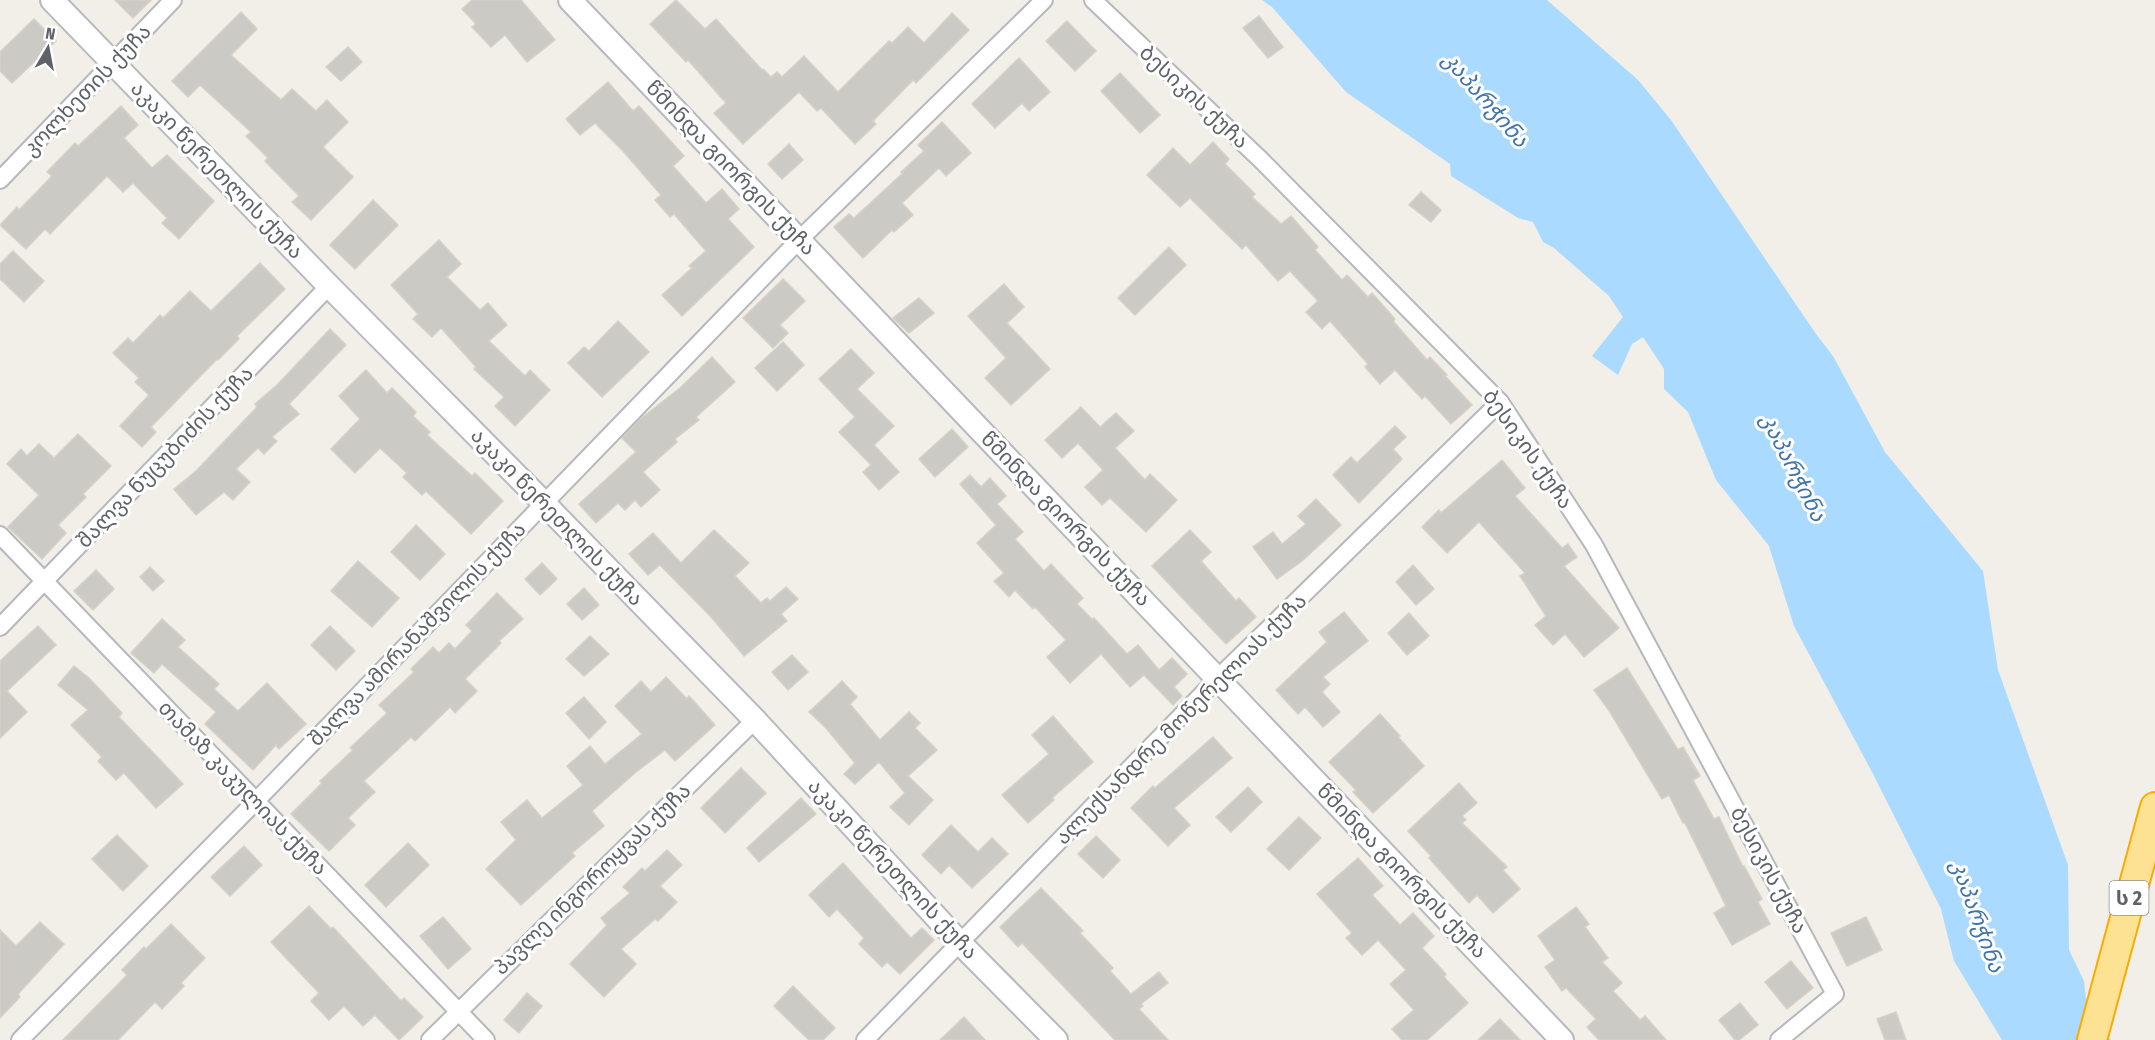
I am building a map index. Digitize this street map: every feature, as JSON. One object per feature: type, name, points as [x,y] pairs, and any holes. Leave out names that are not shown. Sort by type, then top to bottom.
[{"type":"highway","name":"ს 2","points":[[2092,1040],[2155,807]]},
{"type":"main road","name":"აკაკი წერეთლის ქუჩა","points":[[52,0],[755,720],[961,944],[1056,1040]]},
{"type":"main road","name":"წმინდა გიორგის ქუჩა","points":[[570,0],[1562,1040]]},
{"type":"street","name":"კოლხეთის ქუჩა","points":[[0,180],[173,0]]},
{"type":"street","name":"შალვა ამირანაშვილის ქუჩა","points":[[20,1040],[255,802],[799,240],[1044,0]]},
{"type":"street","name":"ბესიკის ქუჩა","points":[[1093,0],[1261,159],[1500,402],[1593,545],[1835,994],[1779,1040]]},
{"type":"street","name":"შალვა ნუცუბიძის ქუჩა","points":[[0,627],[329,286]]},
{"type":"street","name":"ალექსანდრე მოწერელიას ქუჩა","points":[[866,1040],[1218,678],[1500,402]]},
{"type":"street","name":"თამაზ კაკულიას ქუჩა","points":[[0,536],[486,1040]]},
{"type":"street","name":"პავლე ინგოროყვას ქუჩა","points":[[430,1040],[755,720]]},
{"type":"water","name":"კაპარჭინა","points":[[1262,0],[1547,0],[1638,80],[1671,120],[1833,356],[1885,452],[1983,571],[1998,670],[2068,865],[2069,950],[2084,981],[2087,1009],[2111,1040],[2002,1040],[1954,961],[1941,909],[1872,772],[1794,626],[1769,546],[1716,480],[1688,412],[1664,389],[1664,369],[1643,337],[1632,344],[1618,375],[1592,356],[1623,317],[1609,296],[1554,248],[1543,242],[1533,222],[1518,218],[1451,176],[1450,164],[1346,92],[1272,7]]},
{"type":"building","points":[[115,0],[151,0],[133,18]]},
{"type":"building","points":[[472,0],[521,0],[555,40],[527,62],[505,35],[491,47],[472,27],[476,24],[462,9]]},
{"type":"building","points":[[676,0],[705,29],[716,19],[771,77],[777,72],[782,77],[804,56],[838,92],[889,41],[892,43],[908,27],[924,43],[952,13],[969,30],[916,83],[913,80],[873,121],[876,124],[855,144],[821,108],[817,111],[799,92],[743,144],[714,113],[726,103],[688,60],[686,62],[650,24]]},
{"type":"building","points":[[241,12],[257,29],[231,55],[281,100],[292,89],[316,111],[327,100],[348,122],[323,147],[353,177],[311,220],[292,202],[299,196],[265,161],[268,158],[246,136],[251,132],[200,85],[188,97],[172,81]]},
{"type":"building","points":[[1259,16],[1283,47],[1268,58],[1243,28]]},
{"type":"building","points":[[34,19],[56,41],[12,83],[0,71],[0,52]]},
{"type":"building","points":[[1067,21],[1096,51],[1075,71],[1046,41]]},
{"type":"building","points":[[348,47],[362,62],[341,81],[326,67]]},
{"type":"building","points":[[1019,58],[1050,92],[1029,111],[1022,103],[995,128],[972,104]]},
{"type":"building","points":[[1120,73],[1160,115],[1140,133],[1101,91]]},
{"type":"building","points":[[608,82],[633,111],[639,106],[684,156],[673,166],[706,203],[722,189],[739,209],[728,219],[754,247],[682,316],[662,295],[692,268],[689,266],[706,251],[674,214],[670,217],[655,200],[661,195],[595,123],[580,135],[566,119]]},
{"type":"building","points":[[121,106],[138,125],[124,138],[152,168],[167,155],[214,201],[179,239],[162,223],[167,218],[133,183],[123,192],[107,176],[50,234],[45,229],[26,249],[0,225],[17,207],[19,210],[52,176],[47,172],[75,143],[78,146]]},
{"type":"building","points":[[942,122],[971,153],[946,176],[939,168],[902,203],[913,215],[894,232],[892,230],[863,258],[834,227],[849,214],[854,218],[903,173],[901,172],[924,151],[918,145]]},
{"type":"building","points":[[1213,142],[1229,159],[1225,164],[1255,194],[1252,197],[1281,224],[1291,216],[1318,247],[1315,250],[1342,280],[1347,275],[1368,297],[1372,293],[1427,360],[1430,357],[1472,405],[1451,424],[1425,396],[1422,399],[1395,370],[1380,384],[1365,367],[1368,364],[1330,321],[1322,329],[1306,312],[1318,301],[1290,271],[1278,281],[1246,245],[1242,249],[1190,198],[1180,207],[1147,175],[1173,148],[1190,165]]},
{"type":"building","points":[[789,144],[803,160],[782,179],[768,164]]},
{"type":"building","points":[[1421,192],[1441,210],[1431,222],[1409,205]]},
{"type":"building","points":[[373,200],[398,225],[355,269],[330,245]]},
{"type":"building","points":[[439,240],[461,264],[447,277],[480,310],[488,303],[507,325],[489,341],[525,376],[530,370],[550,390],[515,426],[495,406],[504,397],[474,369],[476,367],[441,328],[432,337],[413,319],[418,314],[391,285]]},
{"type":"building","points":[[1169,247],[1186,265],[1135,315],[1118,298]]},
{"type":"building","points":[[13,251],[44,281],[24,302],[0,279],[0,264]]},
{"type":"building","points":[[260,263],[285,289],[237,336],[239,339],[151,427],[156,432],[142,447],[120,426],[149,395],[135,382],[139,378],[113,353],[128,338],[133,343],[160,315],[163,318],[190,291],[211,311]]},
{"type":"building","points":[[783,279],[805,301],[780,325],[788,333],[773,348],[743,318]]},
{"type":"building","points":[[1004,284],[1024,307],[1007,323],[1050,369],[1011,405],[985,378],[1006,358],[968,316]]},
{"type":"building","points":[[919,298],[934,313],[909,333],[893,318]]},
{"type":"building","points":[[618,321],[649,352],[602,397],[568,363],[584,347],[589,351]]},
{"type":"building","points":[[330,329],[346,345],[289,404],[299,414],[272,437],[277,441],[264,454],[258,448],[236,469],[250,482],[233,500],[224,492],[196,515],[174,489],[196,471],[257,407],[255,404],[277,385]]},
{"type":"building","points":[[783,342],[804,365],[777,391],[755,368]]},
{"type":"building","points":[[851,349],[874,373],[857,389],[894,426],[874,445],[899,472],[879,490],[863,472],[871,465],[839,432],[855,417],[819,379]]},
{"type":"building","points":[[712,357],[735,382],[696,417],[699,420],[675,439],[677,442],[643,472],[660,490],[641,507],[635,500],[625,510],[618,503],[596,523],[579,504],[636,452],[622,438],[639,420],[680,388]]},
{"type":"building","points":[[366,370],[387,393],[392,388],[416,412],[413,416],[430,432],[427,435],[472,476],[475,473],[503,501],[471,534],[426,491],[422,495],[403,477],[407,473],[380,448],[355,473],[331,449],[360,419],[339,396]]},
{"type":"building","points":[[1081,407],[1100,427],[1116,413],[1134,431],[1115,448],[1145,480],[1150,474],[1177,500],[1146,532],[1110,498],[1102,505],[1085,487],[1103,470],[1078,443],[1062,458],[1045,440]]},
{"type":"building","points":[[1395,426],[1406,437],[1393,449],[1402,459],[1359,503],[1333,475],[1351,457],[1357,463]]},
{"type":"building","points":[[952,429],[968,447],[935,477],[919,459]]},
{"type":"building","points":[[78,434],[111,466],[83,494],[86,497],[58,525],[66,533],[42,559],[8,527],[39,495],[7,464],[21,449],[27,456],[39,444],[54,458]]},
{"type":"building","points":[[1502,460],[1525,488],[1515,496],[1562,548],[1568,544],[1577,557],[1564,566],[1619,628],[1584,657],[1565,634],[1553,645],[1535,625],[1546,616],[1520,576],[1525,573],[1479,522],[1447,553],[1422,527],[1439,510],[1441,513]]},
{"type":"building","points":[[970,475],[981,487],[990,478],[1006,496],[997,504],[1023,532],[1015,539],[1044,571],[1051,564],[1083,598],[1077,604],[1093,620],[1094,618],[1127,654],[1138,645],[1159,670],[1172,658],[1187,674],[1174,687],[1182,696],[1173,705],[1144,675],[1130,687],[1101,654],[1070,683],[1047,657],[1066,640],[1035,607],[1033,609],[1015,590],[1009,597],[994,581],[1004,573],[977,543],[996,525],[960,484]]},
{"type":"building","points":[[1316,499],[1341,525],[1302,561],[1277,579],[1253,547],[1273,532],[1282,544],[1306,524],[1298,516]]},
{"type":"building","points":[[416,525],[445,554],[420,580],[391,552]]},
{"type":"building","points":[[714,530],[749,563],[735,576],[761,603],[767,598],[770,601],[786,587],[798,599],[781,614],[787,621],[744,656],[712,618],[660,565],[648,575],[629,554],[653,533],[681,563]]},
{"type":"building","points":[[1190,530],[1211,552],[1201,561],[1236,601],[1239,598],[1256,617],[1226,644],[1152,566]]},
{"type":"building","points":[[358,561],[399,598],[372,627],[331,591]]},
{"type":"building","points":[[542,563],[557,579],[540,595],[525,579]]},
{"type":"building","points":[[1413,565],[1434,589],[1416,605],[1396,582]]},
{"type":"building","points":[[150,567],[164,581],[153,591],[140,577]]},
{"type":"building","points":[[96,570],[114,589],[93,610],[74,591]]},
{"type":"building","points":[[584,588],[599,605],[582,620],[567,604]]},
{"type":"building","points":[[497,593],[523,619],[499,641],[501,643],[465,679],[477,691],[455,713],[450,707],[415,741],[411,737],[364,781],[375,792],[348,818],[355,825],[329,851],[291,814],[322,783],[320,781],[353,750],[350,748],[387,713],[379,705],[414,672],[411,669],[433,647],[439,653],[449,643],[455,649],[472,631],[466,625]]},
{"type":"building","points":[[1344,612],[1368,641],[1323,677],[1330,684],[1322,692],[1340,712],[1323,727],[1305,707],[1298,714],[1276,690],[1327,642],[1319,632]]},
{"type":"building","points":[[1409,613],[1429,636],[1407,655],[1388,633]]},
{"type":"building","points":[[162,619],[185,640],[178,647],[219,684],[214,689],[238,711],[267,683],[306,724],[279,749],[276,745],[253,770],[205,724],[216,712],[162,664],[154,673],[131,653]]},
{"type":"building","points":[[38,626],[56,645],[7,691],[27,712],[0,738],[0,661]]},
{"type":"building","points":[[330,626],[355,651],[336,670],[311,645]]},
{"type":"building","points":[[590,636],[609,654],[584,676],[566,659]]},
{"type":"building","points":[[792,655],[808,672],[788,690],[772,672]]},
{"type":"building","points":[[74,666],[89,678],[122,713],[119,717],[183,784],[156,808],[124,773],[116,780],[98,761],[102,757],[71,725],[88,710],[58,685]]},
{"type":"building","points":[[1627,668],[1678,750],[1683,747],[1700,776],[1693,780],[1714,819],[1719,817],[1743,867],[1762,899],[1758,902],[1770,924],[1732,945],[1714,913],[1726,906],[1685,823],[1669,795],[1662,799],[1610,712],[1594,690]]},
{"type":"building","points":[[666,677],[687,699],[689,696],[715,725],[675,761],[665,750],[592,811],[604,826],[572,853],[575,856],[521,905],[486,869],[516,840],[501,822],[527,800],[542,818],[583,785],[567,766],[590,746],[605,764],[642,734],[615,706],[641,681],[651,692]]},
{"type":"building","points":[[842,681],[857,697],[850,704],[880,740],[909,712],[920,723],[915,728],[937,750],[908,776],[933,800],[909,825],[890,807],[905,793],[879,762],[855,784],[844,774],[855,763],[825,727],[809,712]]},
{"type":"building","points":[[584,697],[606,722],[589,739],[566,713]]},
{"type":"building","points":[[1380,714],[1424,766],[1373,813],[1353,792],[1356,790],[1329,762]]},
{"type":"building","points":[[1053,716],[1093,762],[1052,798],[1054,800],[1028,823],[1002,795],[1049,754],[1032,735]]},
{"type":"building","points":[[1213,737],[1232,758],[1174,808],[1190,825],[1168,846],[1131,808],[1153,786],[1155,788]]},
{"type":"building","points":[[741,768],[766,793],[725,833],[701,808]]},
{"type":"building","points":[[1459,783],[1477,803],[1462,816],[1466,820],[1462,823],[1507,867],[1503,870],[1520,889],[1493,913],[1477,895],[1469,903],[1408,831]]},
{"type":"building","points":[[1248,787],[1262,802],[1231,832],[1216,817]]},
{"type":"building","points":[[801,798],[816,814],[759,862],[747,848]]},
{"type":"building","points":[[1299,817],[1321,838],[1289,870],[1267,849]]},
{"type":"building","points":[[951,825],[978,852],[992,838],[1008,854],[972,888],[949,865],[941,874],[922,855]]},
{"type":"building","points":[[117,835],[148,866],[123,891],[92,859]]},
{"type":"building","points":[[1096,836],[1120,860],[1103,878],[1078,854]]},
{"type":"building","points":[[408,843],[429,865],[386,907],[365,885]]},
{"type":"building","points":[[244,846],[262,865],[230,896],[211,877]]},
{"type":"building","points":[[667,850],[682,865],[660,886],[677,902],[658,921],[655,919],[621,949],[636,964],[604,997],[570,964],[607,925],[601,918],[630,893],[623,887],[642,868],[645,871]]},
{"type":"building","points":[[1358,858],[1383,886],[1372,895],[1400,925],[1413,913],[1434,936],[1422,948],[1468,1003],[1427,1040],[1402,1040],[1392,1029],[1414,1010],[1390,984],[1406,970],[1378,940],[1362,955],[1346,938],[1352,933],[1317,894]]},
{"type":"building","points":[[843,863],[911,938],[922,928],[934,940],[900,974],[887,962],[882,967],[859,944],[864,938],[837,909],[829,917],[809,895]]},
{"type":"building","points":[[1041,888],[1083,931],[1080,933],[1113,968],[1110,971],[1131,994],[1159,972],[1168,983],[1141,1004],[1143,1006],[1139,1009],[1168,1040],[1115,1040],[1022,943],[1018,947],[1000,927]]},
{"type":"building","points":[[309,906],[331,929],[333,927],[401,1001],[404,998],[423,1017],[399,1040],[375,1015],[363,1026],[344,1006],[329,1020],[311,1001],[319,993],[271,942]]},
{"type":"building","points":[[1576,907],[1589,924],[1585,927],[1608,958],[1602,962],[1622,983],[1613,991],[1640,1020],[1645,1016],[1666,1040],[1599,1040],[1587,1027],[1596,1019],[1566,988],[1562,991],[1545,967],[1555,960],[1538,936]]},
{"type":"building","points":[[443,917],[471,949],[448,969],[420,936]]},
{"type":"building","points":[[1866,917],[1882,950],[1847,966],[1831,933]]},
{"type":"building","points":[[40,922],[64,944],[18,994],[20,997],[0,1018],[0,930],[16,946]]},
{"type":"building","points":[[171,924],[205,958],[181,983],[184,986],[162,1009],[155,1002],[118,1040],[63,1040],[127,975],[122,970]]},
{"type":"building","points":[[1791,961],[1813,988],[1787,1009],[1765,982]]},
{"type":"building","points":[[793,986],[835,1028],[823,1040],[809,1040],[774,1006]]},
{"type":"building","points":[[527,993],[542,1006],[519,1033],[504,1020]]},
{"type":"building","points":[[1740,1003],[1758,1025],[1739,1040],[1735,1040],[1719,1020]]},
{"type":"building","points":[[1896,1012],[1906,1040],[1885,1040],[1877,1019]]},
{"type":"building","points":[[964,1017],[985,1040],[940,1040]]},
{"type":"building","points":[[1500,1019],[1520,1040],[1478,1040]]}]
